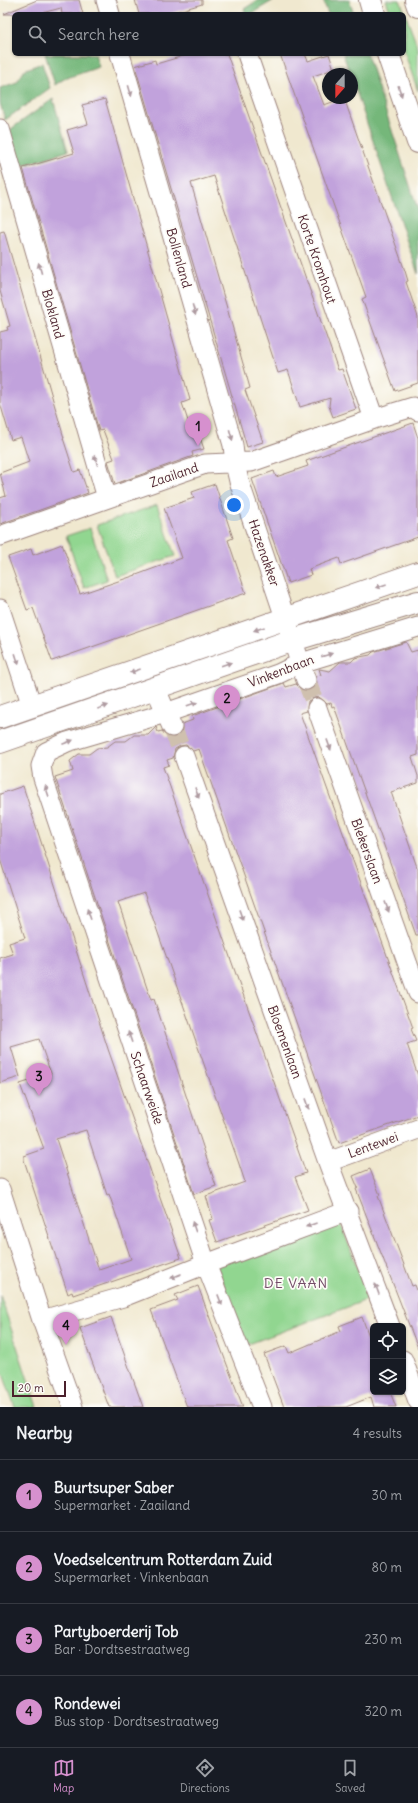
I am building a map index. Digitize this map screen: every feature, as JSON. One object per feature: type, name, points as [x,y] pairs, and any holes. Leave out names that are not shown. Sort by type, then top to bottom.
[{"type":"main road","points":[[370,0],[373,12]]},
{"type":"main road","points":[[416,0],[418,6]]},
{"type":"main road","points":[[389,56],[418,142]]},
{"type":"main road","points":[[0,717],[418,573]]},
{"type":"main road","name":"Vinkenbaan","points":[[0,742],[156,689],[300,659],[418,602]]},
{"type":"street","points":[[106,0],[109,12]]},
{"type":"street","name":"Bollenland","points":[[123,56],[234,445],[235,464]]},
{"type":"street","name":"Korte Kromhout","points":[[248,56],[374,419]]},
{"type":"street","name":"Blokland","points":[[0,129],[107,498]]},
{"type":"street","points":[[374,419],[413,407],[418,411]]},
{"type":"street","name":"Zaailand","points":[[0,536],[205,464],[235,464],[251,462],[374,419]]},
{"type":"street","name":"Hazenakker","points":[[235,464],[287,619]]},
{"type":"street","points":[[0,609],[32,706]]},
{"type":"street","name":"Vinkenbaan","points":[[287,619],[300,659]]},
{"type":"street","name":"Vinkenbaan","points":[[41,766],[46,752],[67,742],[169,720],[278,674],[300,659],[418,627]]},
{"type":"street","points":[[156,689],[169,720]]},
{"type":"street","name":"Blekerslaan","points":[[317,708],[418,993]]},
{"type":"street","name":"Bloemenlaan","points":[[184,756],[328,1162],[348,1211],[389,1323]]},
{"type":"street","name":"Schaarweide","points":[[41,766],[43,778],[206,1264],[262,1407]]},
{"type":"street","name":"Lentewei","points":[[328,1162],[418,1129]]},
{"type":"street","points":[[0,1189],[42,1320],[73,1407]]},
{"type":"street","points":[[42,1320],[123,1297],[348,1211]]},
{"type":"street","points":[[406,1368],[418,1400]]},
{"type":"green space","points":[[258,0],[274,0],[254,12],[245,12],[244,9]]},
{"type":"green space","points":[[323,0],[349,0],[353,12],[327,12]]},
{"type":"green space","points":[[386,0],[400,0],[404,12],[390,12]]},
{"type":"green space","points":[[406,16],[418,48],[418,91],[406,56]]},
{"type":"green space","points":[[46,56],[96,56],[99,67],[64,79],[55,85]]},
{"type":"green space","points":[[344,56],[368,56],[418,210],[418,274],[358,97],[358,68],[348,68]]},
{"type":"green space","points":[[42,63],[50,88],[5,120],[0,103],[0,88],[17,82],[24,70]]},
{"type":"green space","points":[[53,99],[68,151],[19,167],[8,131]]},
{"type":"green space","points":[[157,505],[175,556],[115,576],[97,525]]},
{"type":"green space","points":[[90,528],[107,580],[84,588],[66,536]]},
{"type":"green space","points":[[339,1219],[369,1299],[246,1345],[216,1265]]},
{"type":"green space","points":[[0,1295],[37,1407],[15,1407],[0,1366]]},
{"type":"building","points":[[37,0],[79,0],[82,12],[62,12],[61,8],[46,12],[12,12],[12,14],[4,14]]},
{"type":"building","points":[[135,0],[202,0],[202,4],[175,12],[138,12]]},
{"type":"building","points":[[183,56],[228,56],[338,370],[342,369],[356,409],[333,417],[329,406],[330,398],[300,407],[288,370],[278,373],[214,176],[191,183],[250,388],[245,390],[263,442],[247,447],[135,66],[155,60],[156,64]]},
{"type":"building","points":[[281,56],[306,56],[308,61],[323,56],[330,56],[334,68],[322,68],[322,73],[313,76],[322,100],[322,104],[346,104],[405,271],[408,281],[406,282],[418,317],[418,383],[395,391],[362,299],[366,297]]},
{"type":"building","points":[[105,99],[190,400],[182,403],[191,430],[197,429],[204,449],[192,452],[193,456],[115,484],[108,461],[114,459],[103,430],[99,431],[23,168],[74,153],[67,130],[88,124],[82,105]]},
{"type":"building","points":[[4,231],[63,438],[74,472],[80,470],[88,493],[0,524],[0,498],[6,496],[0,473],[29,462],[21,437],[11,440],[0,403],[0,332],[8,330],[7,327],[10,326],[0,291],[0,232]]},
{"type":"building","points":[[413,423],[418,438],[418,537],[341,564],[339,558],[309,569],[311,575],[288,583],[252,479],[274,471],[276,477],[308,466],[306,461]]},
{"type":"building","points":[[215,484],[233,538],[228,540],[246,593],[52,661],[33,608],[27,610],[8,557],[31,549],[33,555],[62,544],[80,594],[139,574],[182,558],[164,508],[194,498],[192,492]]},
{"type":"building","points":[[406,642],[411,652],[418,650],[418,755],[412,757],[418,776],[418,783],[391,792],[418,870],[418,935],[416,935],[334,706],[332,707],[331,703],[327,704],[319,697],[314,698],[308,701],[307,711],[300,713],[413,1028],[411,1029],[416,1041],[407,1044],[418,1076],[418,1115],[339,1143],[199,749],[193,751],[186,745],[180,746],[175,749],[173,758],[167,760],[169,765],[163,767],[306,1173],[295,1177],[308,1210],[217,1242],[209,1220],[213,1219],[206,1196],[245,1182],[239,1164],[144,893],[118,902],[151,1000],[154,999],[216,1186],[194,1194],[55,777],[73,771],[70,761],[79,754],[89,754],[97,748],[107,747],[115,741],[126,741],[134,735],[148,735],[156,727],[158,732],[162,731],[166,736],[176,737],[181,733],[182,724],[193,720],[192,716],[284,683],[286,687],[296,684],[303,691],[310,690],[317,683],[316,676],[321,675],[319,669],[330,671],[340,662],[351,662],[355,658],[370,655],[373,652]]},
{"type":"building","points":[[23,786],[108,1049],[181,1258],[73,1295],[72,1292],[68,1294],[24,1160],[24,1156],[44,1149],[20,1084],[51,1074],[39,1039],[11,1047],[20,1077],[0,1083],[0,958],[13,954],[9,943],[25,938],[0,859],[0,794]],"holes":[[[86,1130],[107,1195],[109,1194],[131,1259],[99,1270],[56,1139]]]},
{"type":"building","points":[[370,1169],[380,1195],[378,1196],[412,1286],[415,1285],[418,1293],[418,1348],[356,1189],[358,1188],[353,1176]]},
{"type":"building","points":[[198,1286],[243,1407],[187,1407],[151,1310],[178,1300],[175,1295]]},
{"type":"building","points":[[111,1317],[143,1407],[109,1407],[91,1359],[80,1328]]},
{"type":"building","points":[[362,1317],[370,1339],[370,1395],[391,1395],[396,1407],[374,1407],[371,1397],[346,1407],[284,1407],[264,1354],[286,1346],[289,1353],[341,1331],[339,1326]]},
{"type":"tunnel","points":[[306,680],[317,708]]},
{"type":"tunnel","points":[[172,727],[184,756]]},
{"type":"place","name":"Buurtsuper Saber","points":[[198,446]]},
{"type":"place","name":"Voedselcentrum Rotterdam Zuid","points":[[227,718]]},
{"type":"place","name":"Partyboerderij Tob","points":[[39,1096]]},
{"type":"place","name":"Rondewei","points":[[66,1345]]},
{"type":"district","name":"DE VAAN","points":[[296,1283]]}]
